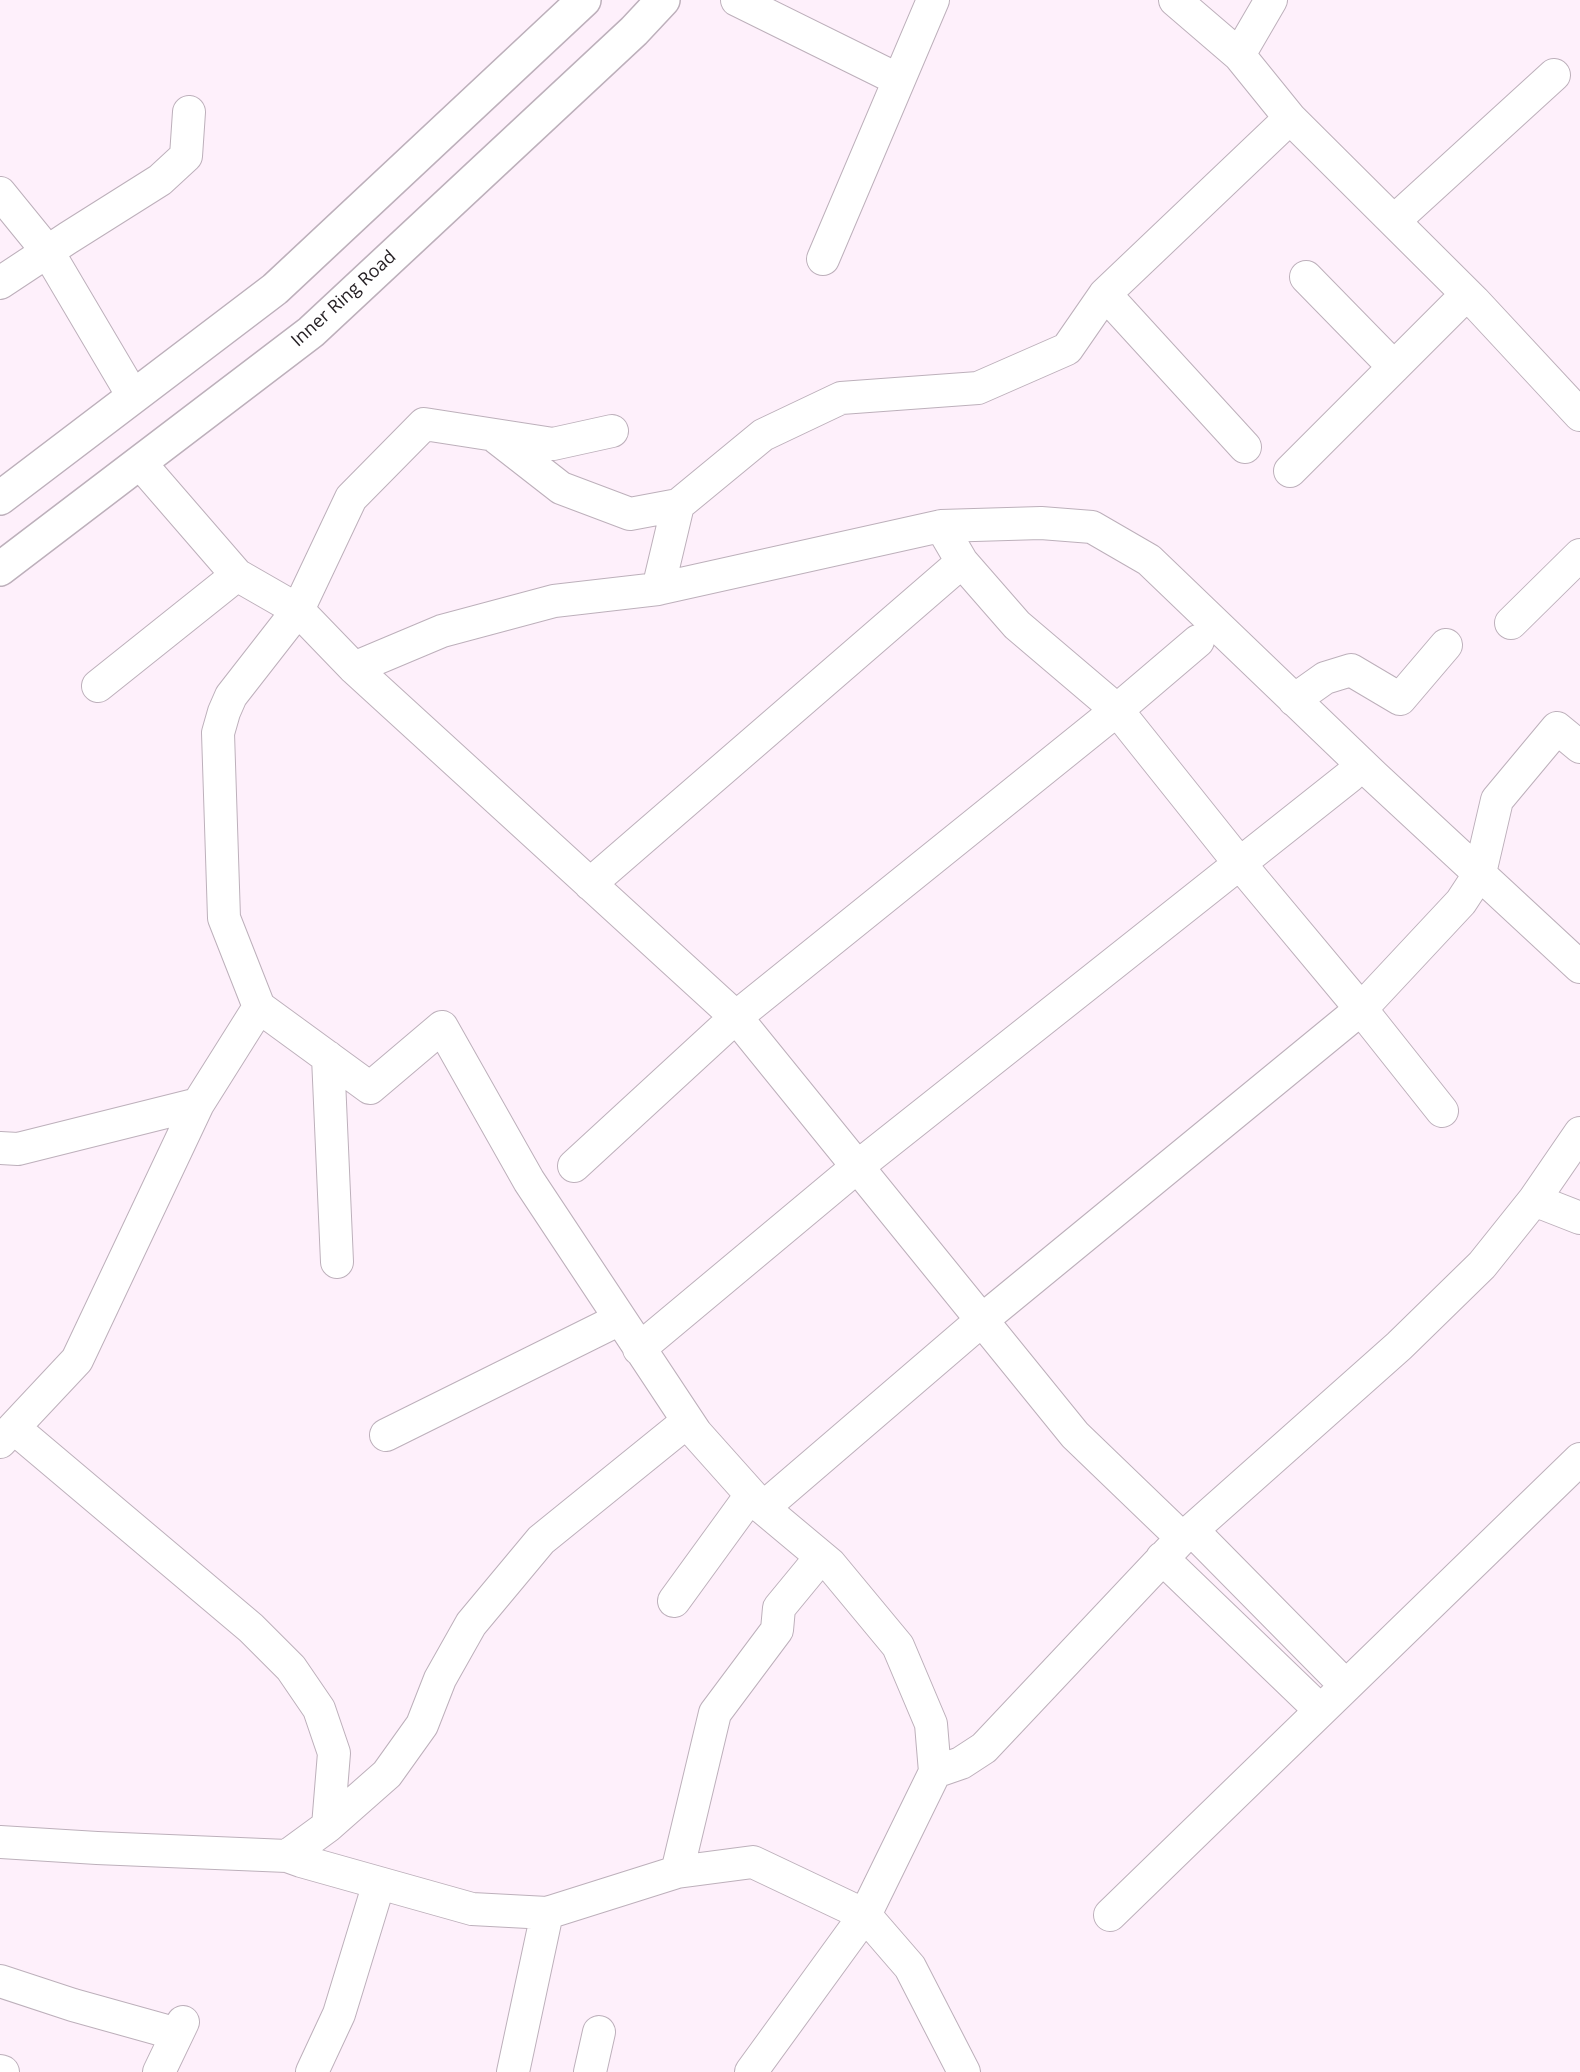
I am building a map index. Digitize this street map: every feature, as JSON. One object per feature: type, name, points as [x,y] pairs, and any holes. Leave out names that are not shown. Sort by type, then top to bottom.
[{"type":"main road","points":[[0,498],[274,289],[584,0]]},
{"type":"main road","name":"Inner Ring Road","points":[[0,569],[311,332],[634,31],[663,0]]},
{"type":"street","points":[[737,0],[899,80]]},
{"type":"street","points":[[823,259],[933,0]]},
{"type":"street","points":[[1175,0],[1239,55],[1290,118],[1467,294],[1580,415]]},
{"type":"street","points":[[1239,55],[1271,0]]},
{"type":"street","points":[[1394,221],[1554,75]]},
{"type":"street","points":[[0,284],[160,180],[186,156],[189,112]]},
{"type":"street","points":[[492,435],[561,488],[630,513],[678,505],[763,435],[841,398],[978,388],[1067,349],[1105,294],[1290,118]]},
{"type":"street","points":[[0,193],[48,252],[133,396]]},
{"type":"street","points":[[1306,277],[1394,367]]},
{"type":"street","points":[[1105,294],[1245,447]]},
{"type":"street","points":[[1290,471],[1467,294]]},
{"type":"street","points":[[612,431],[553,444],[424,424],[351,498],[298,610],[231,696],[218,733],[224,918],[259,1006],[370,1088],[442,1027],[529,1180],[688,1421],[757,1502],[830,1564],[898,1646],[931,1724],[936,1772],[865,1915],[751,2072]]},
{"type":"street","points":[[140,463],[237,575],[298,610],[354,668],[736,1017],[1075,1435],[1179,1542],[1320,1710]]},
{"type":"street","points":[[658,589],[678,505]]},
{"type":"street","points":[[354,668],[442,631],[554,601],[658,589],[941,526],[1041,522],[1092,527],[1149,560],[1294,700],[1580,967]]},
{"type":"street","points":[[941,526],[962,562],[1017,625],[1117,710],[1442,1111]]},
{"type":"street","points":[[1511,623],[1580,555]]},
{"type":"street","points":[[590,884],[962,562]]},
{"type":"street","points":[[98,686],[237,575]]},
{"type":"street","points":[[574,1166],[736,1017],[1117,710],[1198,641]]},
{"type":"street","points":[[1294,700],[1325,678],[1351,670],[1400,699],[1446,645]]},
{"type":"street","points":[[674,1600],[757,1502],[1361,1009],[1461,902],[1480,873],[1497,800],[1557,728],[1580,747]]},
{"type":"street","points":[[639,1349],[857,1167],[1350,776]]},
{"type":"street","points":[[259,1006],[198,1104],[77,1360],[7,1435],[251,1628],[291,1668],[319,1709],[334,1753],[328,1826]]},
{"type":"street","points":[[328,1057],[337,1262]]},
{"type":"street","points":[[0,1148],[18,1149],[198,1104]]},
{"type":"street","points":[[936,1772],[961,1763],[984,1748],[1179,1542],[1399,1346],[1482,1265],[1534,1200],[1580,1133]]},
{"type":"street","points":[[1534,1200],[1580,1218]]},
{"type":"street","points":[[386,1435],[620,1319]]},
{"type":"street","points":[[288,1856],[328,1826],[387,1774],[422,1725],[440,1679],[471,1624],[541,1539],[688,1421]]},
{"type":"street","points":[[1110,1915],[1580,1459]]},
{"type":"street","points":[[1179,1542],[1346,1686]]},
{"type":"street","points":[[677,1872],[715,1713],[777,1630],[779,1608],[821,1557]]},
{"type":"street","points":[[0,1842],[288,1856],[472,1909],[547,1913],[677,1872],[753,1862],[865,1915],[910,1967],[964,2072]]},
{"type":"street","points":[[312,2072],[339,2014],[380,1883]]},
{"type":"street","points":[[513,2072],[547,1913]]},
{"type":"street","points":[[0,1981],[73,2005],[180,2028],[159,2072]]},
{"type":"street","points":[[590,2072],[599,2032]]}]
